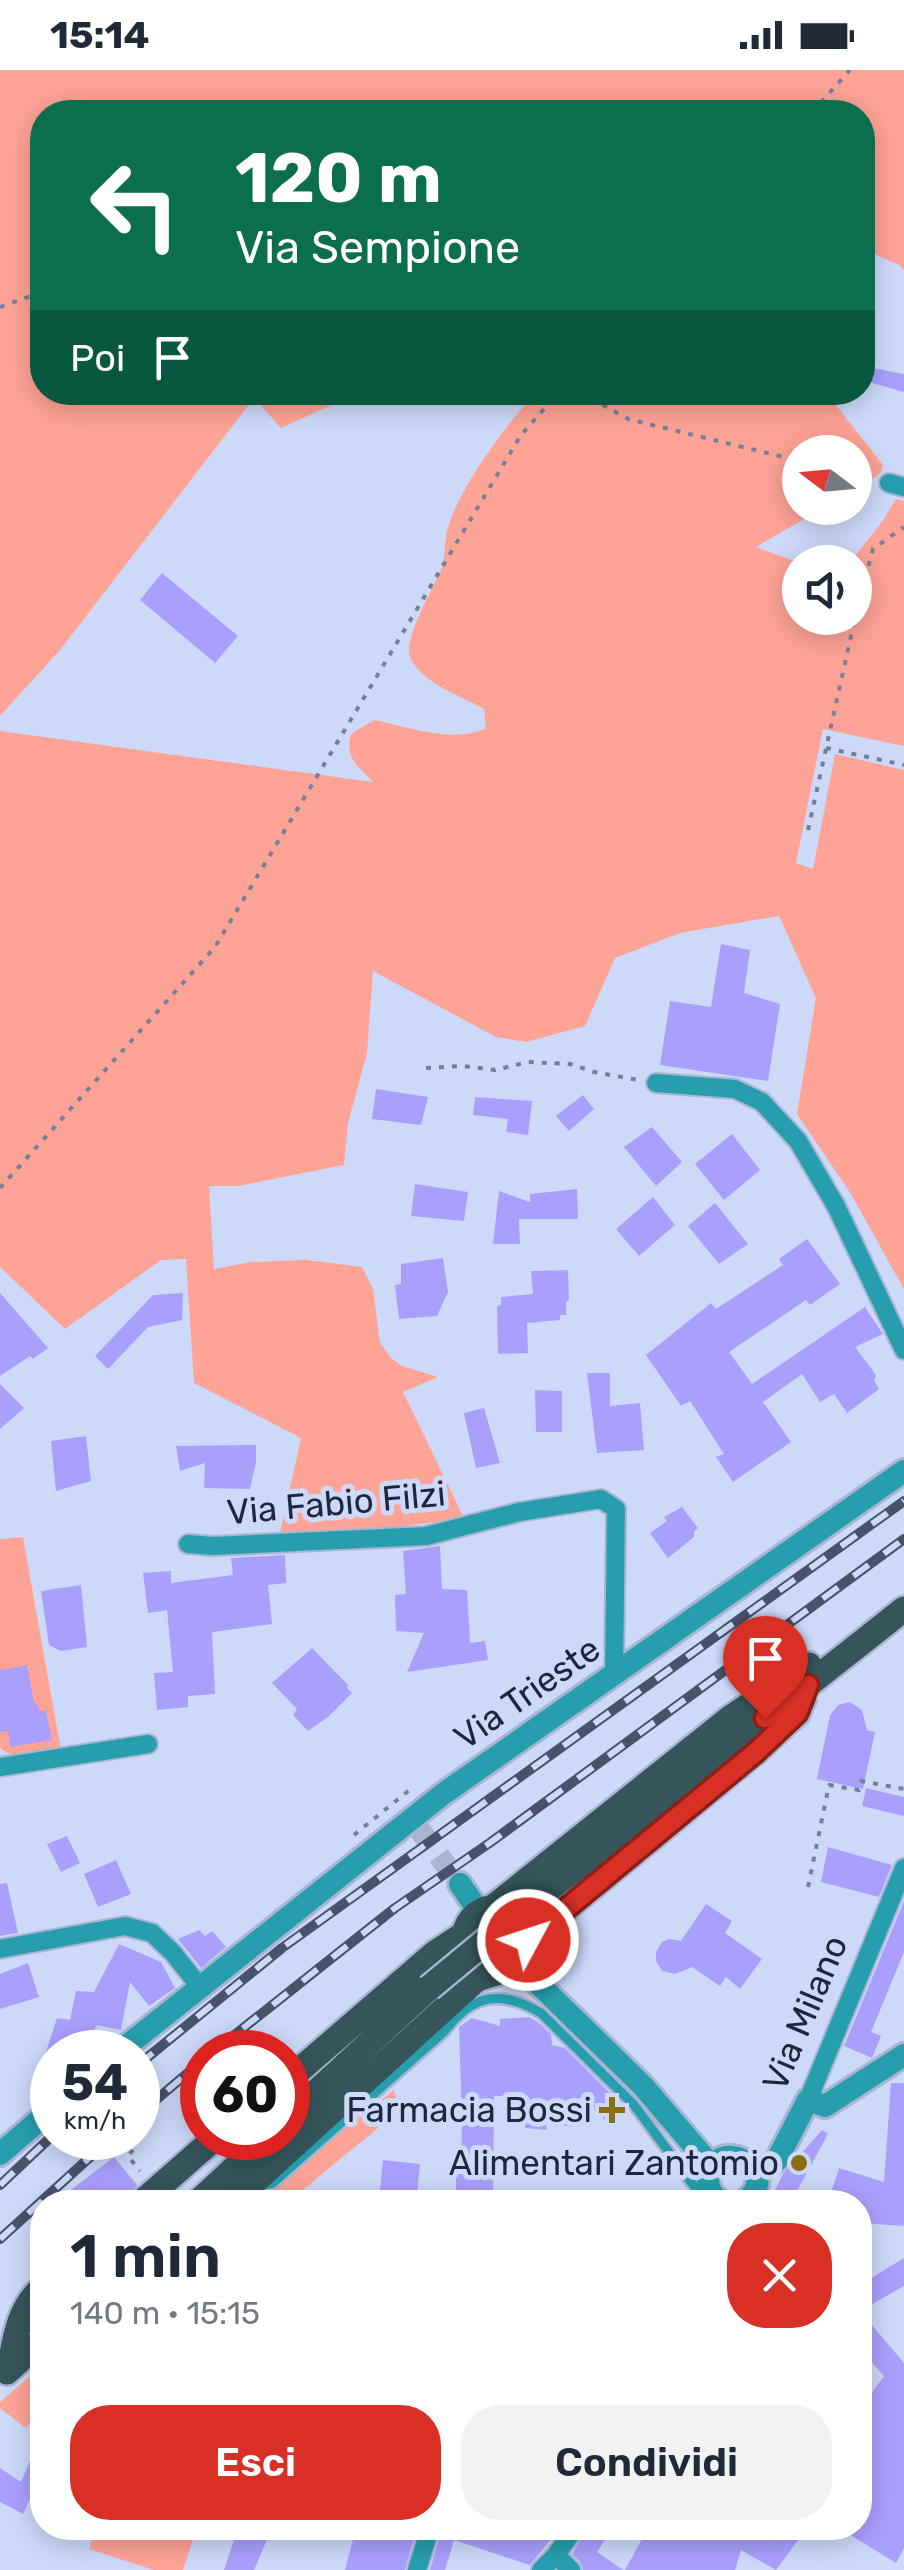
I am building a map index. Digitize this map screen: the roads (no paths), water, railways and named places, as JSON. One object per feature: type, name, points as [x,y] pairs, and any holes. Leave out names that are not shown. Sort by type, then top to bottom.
[{"type":"main road","points":[[310,2098],[429,1988],[534,1900],[904,1609]]},
{"type":"main road","points":[[492,1973],[469,1960],[464,1934],[469,1921],[730,1718],[824,1655],[851,1652]]},
{"type":"main road","points":[[528,1940],[756,1752],[797,1713],[808,1685]]},
{"type":"main road","points":[[246,2190],[476,1980],[506,1972],[518,1964],[526,1953],[525,1927],[518,1916],[506,1909],[486,1910]]},
{"type":"main road","points":[[310,2061],[435,1953],[464,1934]]},
{"type":"main road","points":[[156,2190],[190,2160]]},
{"type":"main road","points":[[211,2190],[243,2160]]},
{"type":"main road","points":[[5,2374],[30,2298]]},
{"type":"main road","points":[[5,2374],[30,2351]]},
{"type":"street","points":[[656,1083],[735,1089],[762,1102],[798,1141],[836,1206],[904,1350]]},
{"type":"street","name":"Via Trieste","points":[[147,2030],[614,1676],[904,1470]]},
{"type":"street","name":"Via Fabio Filzi","points":[[188,1544],[426,1536],[518,1512],[601,1499],[616,1508],[614,1676]]},
{"type":"street","points":[[0,1767],[148,1744]]},
{"type":"street","name":"Via Milano","points":[[755,2190],[756,2174],[777,2160],[808,2100],[904,1868]]},
{"type":"street","points":[[460,1884],[486,1910]]},
{"type":"street","points":[[0,1949],[124,1926],[152,1933],[200,1987]]},
{"type":"street","points":[[518,1964],[643,2086],[662,2124],[712,2167]]},
{"type":"street","points":[[808,2100],[824,2106],[904,2055]]},
{"type":"street","points":[[0,2154],[30,2128]]},
{"type":"street","points":[[712,2190],[708,2178],[712,2167],[723,2158],[737,2157],[749,2162],[756,2174]]},
{"type":"street","points":[[417,2570],[426,2540]]},
{"type":"street","points":[[541,2570],[567,2540]]},
{"type":"street","points":[[556,2555],[571,2570]]},
{"type":"lane","points":[[255,2190],[273,2183],[444,2032],[456,2016],[472,2004],[500,1996],[541,2013],[634,2105],[662,2124],[694,2186],[702,2190]]},
{"type":"tunnel","points":[[419,1829],[460,1884]]},
{"type":"railway","points":[[160,2047],[282,1948],[904,1501]]},
{"type":"railway","points":[[241,2030],[395,1908],[904,1539]]},
{"type":"railway","points":[[160,2096],[180,2080]]},
{"type":"railway","points":[[0,2185],[30,2157]]},
{"type":"railway","points":[[54,2190],[87,2160]]},
{"type":"railway","points":[[0,2239],[30,2212]]},
{"type":"place","name":"Farmacia Bossi","points":[[612,2110]]},
{"type":"place","name":"Alimentari Zantomio","points":[[799,2163]]}]
